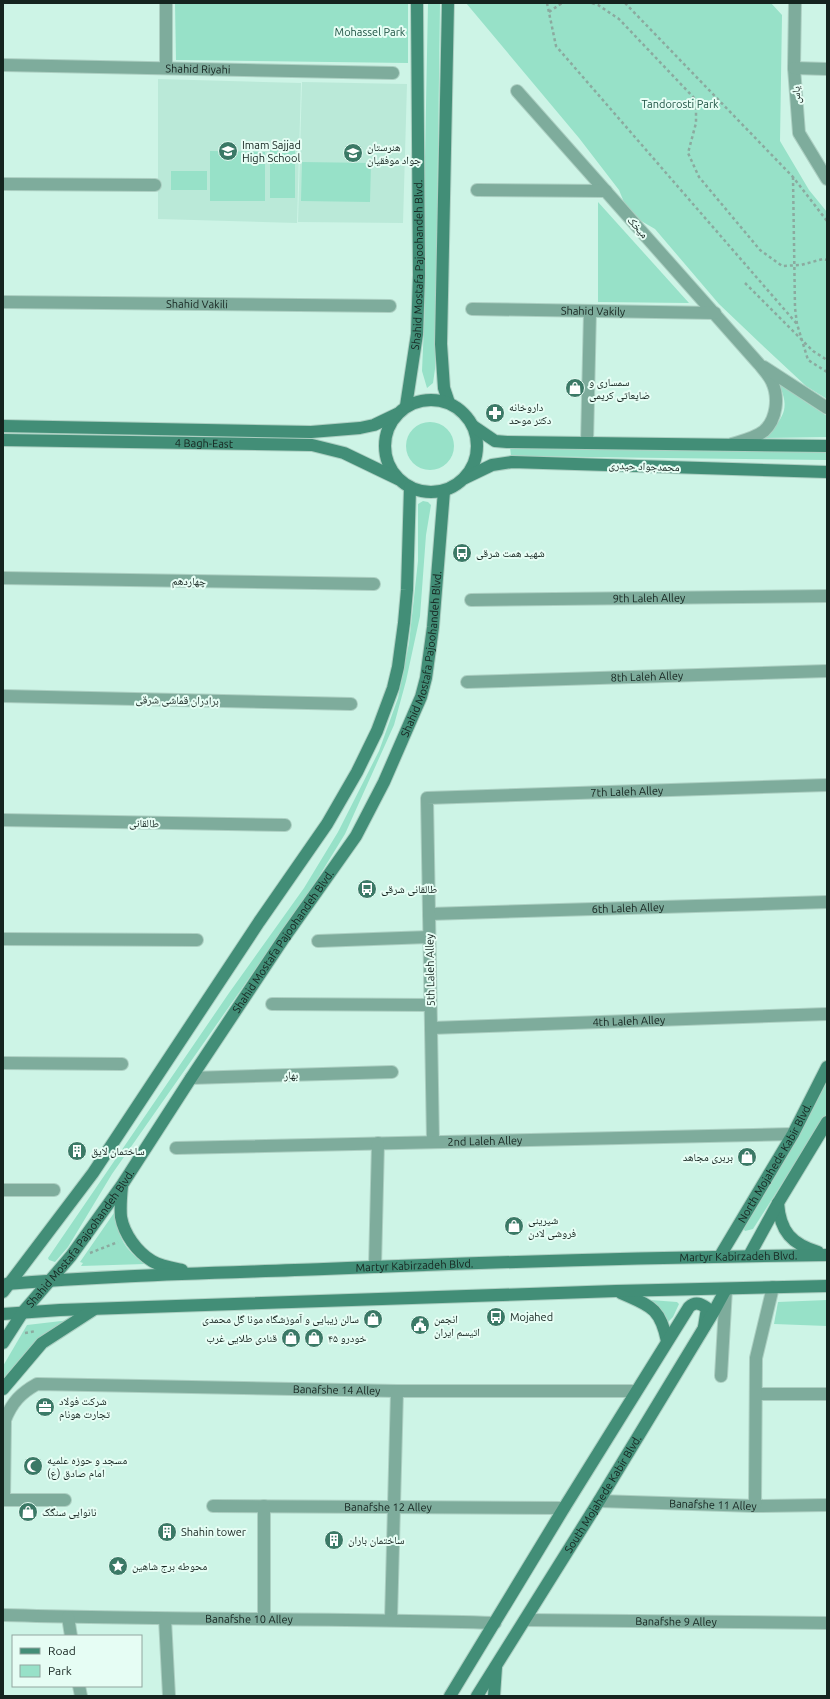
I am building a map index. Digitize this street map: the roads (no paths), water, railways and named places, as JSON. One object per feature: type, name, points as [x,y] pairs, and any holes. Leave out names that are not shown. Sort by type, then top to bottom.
[{"type":"main road","name":"Shahid Mostafa Pajoohandeh Blvd.","points":[[402,410],[417,334],[419,275],[417,3]]},
{"type":"main road","points":[[448,3],[441,344],[444,388],[449,403]]},
{"type":"main road","points":[[439,400],[449,403],[463,413],[473,426],[477,439],[477,453],[473,466],[465,478],[455,486],[444,491],[432,493],[410,488],[398,479],[389,467],[384,453],[385,438],[390,424],[402,410],[417,402],[439,400]]},
{"type":"main road","name":"4 Bagh-East","points":[[3,426],[310,432],[360,428],[374,425],[402,410]]},
{"type":"main road","name":"محمدجواد حیدری","points":[[473,426],[495,441],[727,446],[827,446]]},
{"type":"main road","name":"4 Bagh-East","points":[[3,440],[312,445],[344,453],[398,479]]},
{"type":"main road","name":"محمدجواد حیدری","points":[[465,478],[492,464],[512,462],[822,472]]},
{"type":"main road","points":[[822,472],[827,482]]},
{"type":"main road","name":"Shahid Mostafa Pajoohandeh Blvd.","points":[[5,1287],[93,1173],[241,949],[327,824],[357,772],[377,731],[393,688],[398,667],[407,590],[410,488]]},
{"type":"main road","name":"Shahid Mostafa Pajoohandeh Blvd.","points":[[3,1343],[23,1312],[70,1256],[122,1185],[284,938],[356,836],[384,782],[421,697],[429,659],[444,491]]},
{"type":"main road","name":"North Mojahede Kabir Blvd.","points":[[720,1256],[793,1134],[827,1067]]},
{"type":"main road","points":[[749,1256],[778,1203],[826,1126]]},
{"type":"main road","points":[[122,1185],[120,1205],[121,1217],[124,1228],[136,1247],[152,1261],[172,1268],[205,1273]]},
{"type":"main road","points":[[778,1203],[779,1215],[783,1228],[792,1239],[804,1248],[827,1255]]},
{"type":"main road","name":"Martyr Kabirzadeh Blvd.","points":[[5,1287],[51,1280],[205,1273],[720,1256],[827,1255]]},
{"type":"main road","points":[[3,1314],[94,1309],[616,1291],[827,1286]]},
{"type":"main road","name":"South Mojahede Kabir Blvd.","points":[[477,1696],[599,1501],[726,1289]]},
{"type":"main road","points":[[616,1291],[654,1309],[664,1328],[667,1340]]},
{"type":"main road","points":[[450,1696],[667,1340],[693,1303],[700,1304],[707,1308],[704,1327]]},
{"type":"main road","points":[[3,1389],[42,1343],[94,1309]]},
{"type":"main road","points":[[494,1696],[496,1664]]},
{"type":"street","points":[[166,3],[166,68]]},
{"type":"street","name":"یاس","points":[[795,3],[794,68],[799,133],[827,179]]},
{"type":"street","name":"Shahid Riyahi","points":[[3,65],[393,73]]},
{"type":"street","points":[[794,68],[827,69]]},
{"type":"street","name":"میخک","points":[[517,91],[759,364]]},
{"type":"street","points":[[3,184],[155,185]]},
{"type":"street","points":[[477,190],[606,191]]},
{"type":"street","name":"Shahid Vakili","points":[[3,302],[390,306]]},
{"type":"street","name":"Shahid Vakily","points":[[472,309],[715,313]]},
{"type":"street","points":[[587,443],[590,311]]},
{"type":"street","points":[[759,364],[827,408]]},
{"type":"street","points":[[727,446],[764,431],[774,416],[777,398],[772,382],[759,364]]},
{"type":"street","name":"چهاردهم","points":[[3,578],[374,584]]},
{"type":"street","name":"9th Laleh Alley","points":[[471,600],[827,596]]},
{"type":"street","name":"8th Laleh Alley","points":[[467,682],[827,671]]},
{"type":"street","name":"برادران قماشی شرقی","points":[[3,696],[352,704]]},
{"type":"street","name":"7th Laleh Alley","points":[[427,798],[827,785]]},
{"type":"street","name":"5th Laleh Alley","points":[[427,798],[433,1142]]},
{"type":"street","name":"طالقانی","points":[[3,820],[285,825]]},
{"type":"street","name":"6th Laleh Alley","points":[[429,914],[827,902]]},
{"type":"street","points":[[318,941],[429,937]]},
{"type":"street","points":[[3,939],[197,940]]},
{"type":"street","points":[[272,1004],[430,1005]]},
{"type":"street","name":"4th Laleh Alley","points":[[431,1028],[827,1014]]},
{"type":"street","points":[[3,1062],[122,1064]]},
{"type":"street","name":"بهار","points":[[191,1078],[392,1072]]},
{"type":"street","name":"2nd Laleh Alley","points":[[176,1148],[793,1134]]},
{"type":"street","points":[[375,1267],[378,1143]]},
{"type":"street","points":[[3,1190],[54,1190]]},
{"type":"street","points":[[755,1506],[756,1358],[773,1287]]},
{"type":"street","points":[[721,1376],[726,1289]]},
{"type":"street","name":"Banafshe 14 Alley","points":[[4,1500],[5,1420],[9,1409],[16,1398],[38,1384],[397,1392],[636,1391]]},
{"type":"street","points":[[391,1620],[397,1392]]},
{"type":"street","points":[[756,1394],[827,1394]]},
{"type":"street","points":[[4,1500],[65,1500]]},
{"type":"street","name":"Banafshe 11 Alley","points":[[599,1501],[755,1506],[827,1505]]},
{"type":"street","name":"Banafshe 12 Alley","points":[[213,1506],[564,1508]]},
{"type":"street","points":[[264,1506],[264,1619]]},
{"type":"street","name":"Banafshe 10 Alley","points":[[3,1615],[165,1619],[391,1620],[495,1623]]},
{"type":"street","points":[[68,1617],[72,1635]]},
{"type":"street","points":[[165,1619],[169,1696]]},
{"type":"street","name":"Banafshe 9 Alley","points":[[525,1620],[827,1622]]},
{"type":"place","name":"Imam Sajjad High School","points":[[228,151]]},
{"type":"place","name":"هنرستان جواد موفقیان","points":[[353,153]]},
{"type":"place","name":"سمساری و ضایعاتی کریمی","points":[[575,388]]},
{"type":"place","name":"داروخانه دکتر موحد","points":[[495,413]]},
{"type":"place","name":"شهید همت شرقی","points":[[462,553]]},
{"type":"place","name":"طالقانی شرقی","points":[[367,889]]},
{"type":"place","name":"ساختمان لایق","points":[[77,1151]]},
{"type":"place","name":"بربری مجاهد","points":[[747,1157]]},
{"type":"place","name":"شیرینی فروشی لادن","points":[[514,1226]]},
{"type":"place","name":"Mojahed","points":[[496,1317]]},
{"type":"place","name":"سالن زیبایی و آموزشگاه مونا گل محمدی","points":[[373,1319]]},
{"type":"place","name":"انجمن اتیسم ایران","points":[[420,1325]]},
{"type":"place","name":"قنادی طلایی غرب","points":[[291,1338]]},
{"type":"place","name":"خودرو ۴۵","points":[[314,1338]]},
{"type":"place","name":"شرکت فولاد تجارت هونام","points":[[45,1407]]},
{"type":"place","name":"مسجد و حوزه علمیه امام صادق (ع)","points":[[33,1466]]},
{"type":"place","name":"نانوایی سنگک","points":[[28,1512]]},
{"type":"place","name":"Shahin tower","points":[[167,1532]]},
{"type":"place","name":"ساختمان باران","points":[[334,1540]]},
{"type":"place","name":"محوطه برج شاهین","points":[[118,1566]]},
{"type":"park label","name":"Mohassel Park","points":[[370,32]]},
{"type":"park label","name":"Tandorosti Park","points":[[680,104]]}]
